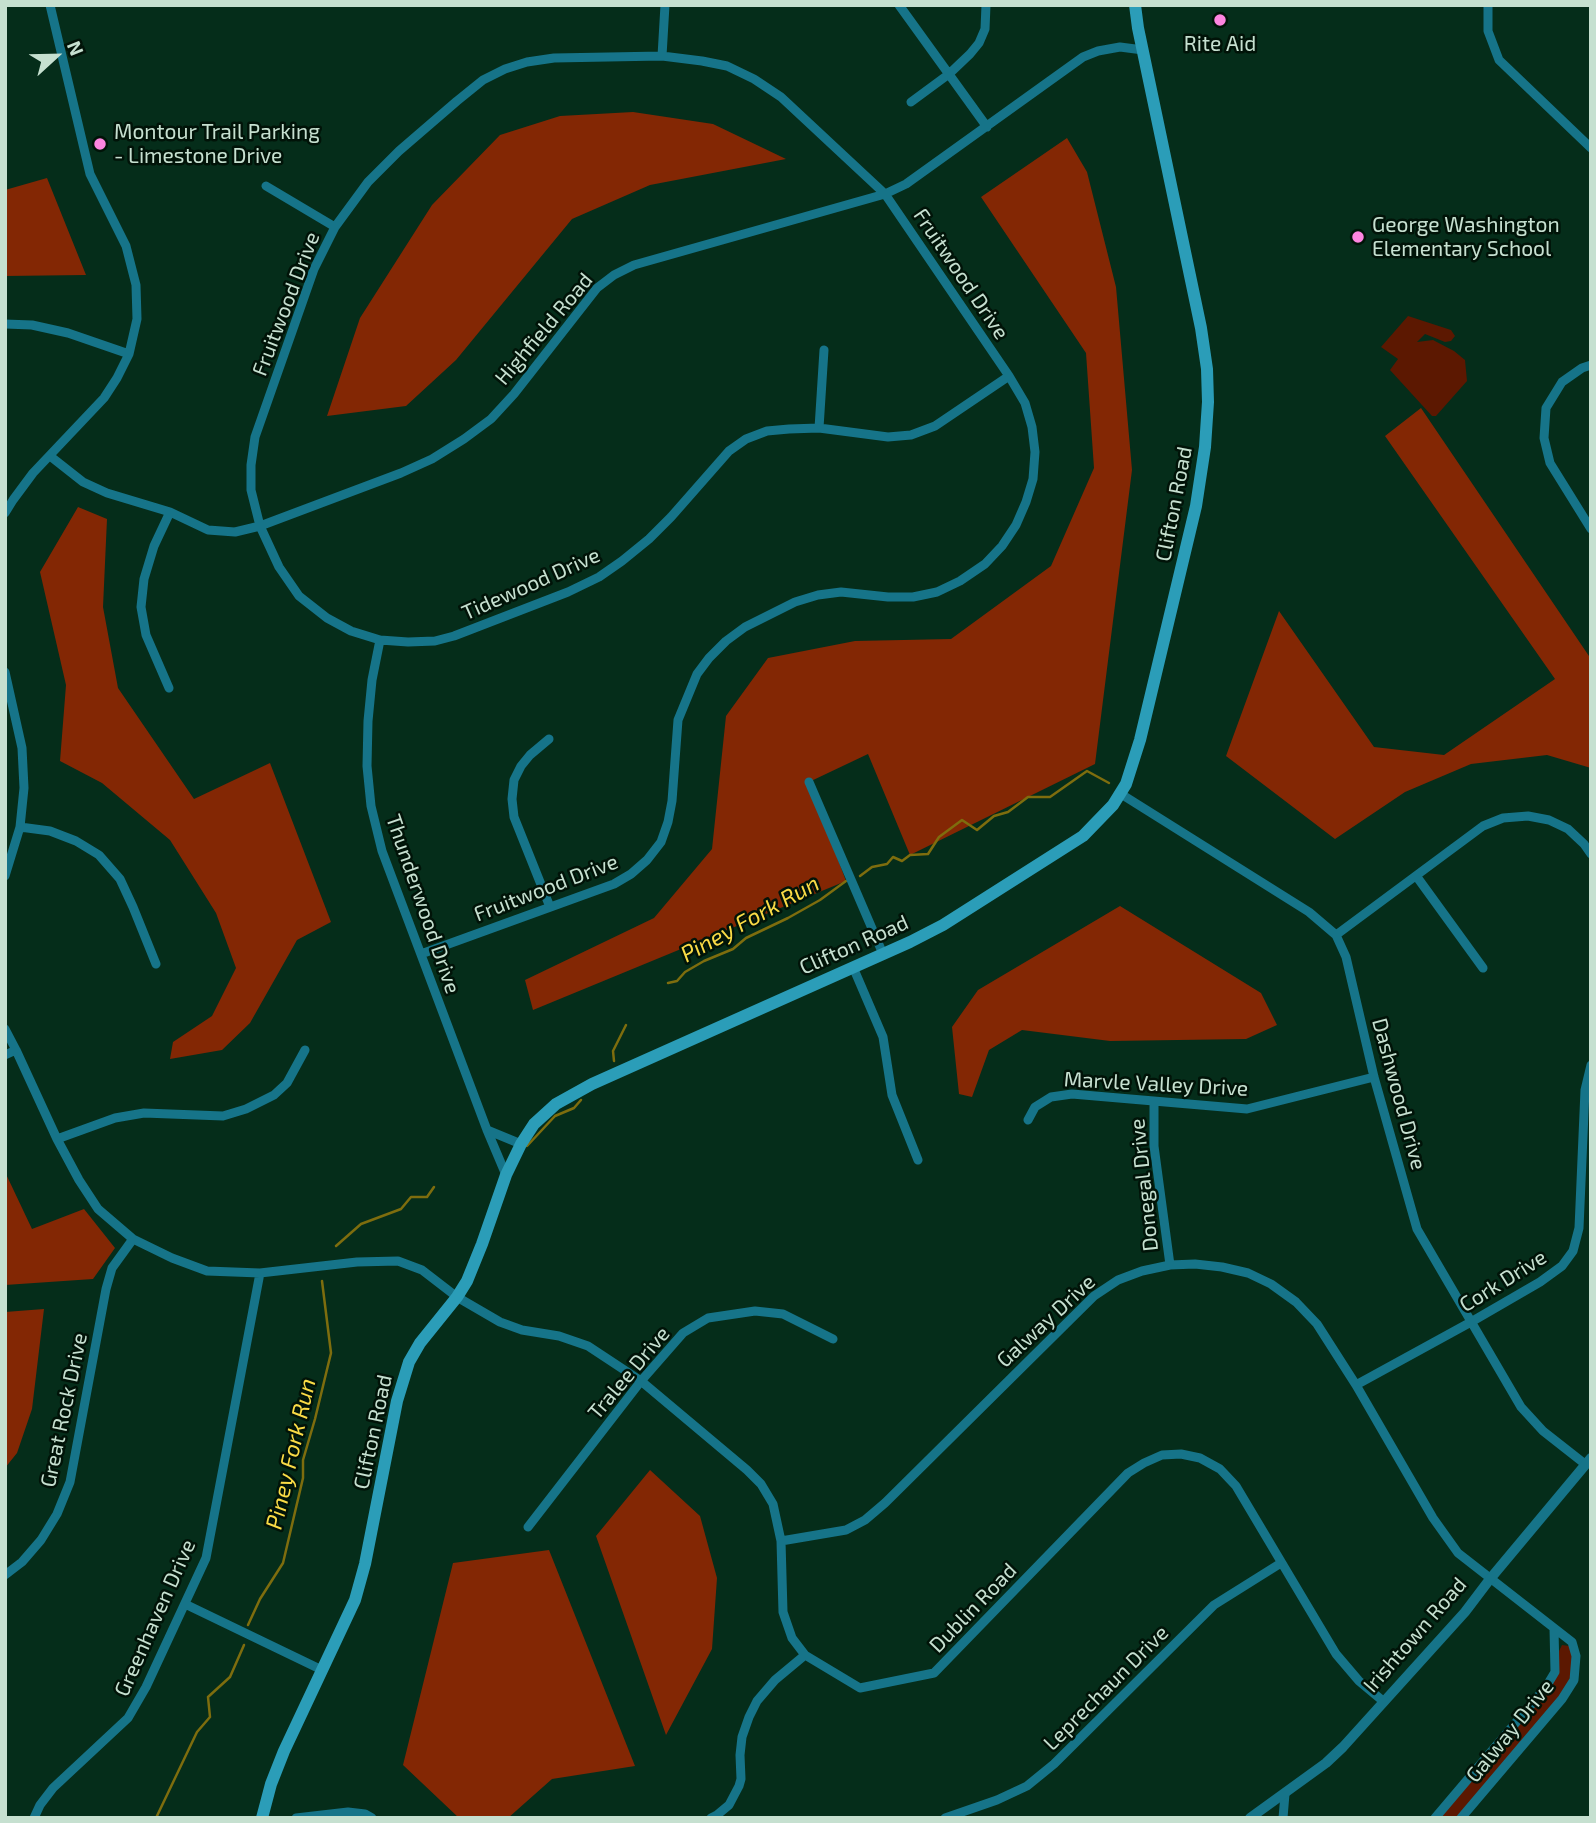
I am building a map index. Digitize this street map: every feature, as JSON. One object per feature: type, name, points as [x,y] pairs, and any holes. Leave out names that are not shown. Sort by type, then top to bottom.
[{"type":"main road","name":"Clifton Road","points":[[262,1817],[277,1768],[355,1600],[404,1374],[419,1343],[457,1297],[470,1273],[506,1175],[521,1144],[539,1118],[566,1097],[643,1060],[928,934],[1083,836],[1121,794],[1130,775],[1140,740],[1186,553],[1202,467],[1208,402],[1207,369],[1201,328],[1135,5]]},
{"type":"street","points":[[5,513],[33,473],[104,398],[128,354],[136,319],[136,285],[127,246],[90,174],[50,5]]},
{"type":"street","points":[[662,56],[665,5]]},
{"type":"street","points":[[899,5],[987,127]]},
{"type":"street","points":[[911,102],[949,74],[979,43],[985,29],[986,5]]},
{"type":"street","points":[[1488,5],[1488,31],[1499,61],[1591,148]]},
{"type":"street","name":"Highfield Road","points":[[50,456],[83,482],[107,493],[170,512],[208,530],[235,532],[260,526],[401,473],[432,459],[464,439],[491,419],[514,394],[597,288],[614,275],[634,265],[885,194],[906,184],[1083,57],[1120,47],[1143,50]]},
{"type":"street","name":"Fruitwood Drive","points":[[260,526],[251,490],[255,437],[314,269],[335,227],[368,182],[457,100],[483,80],[527,62],[554,58],[662,56],[702,61],[727,66],[754,79],[781,97],[885,194],[1025,403],[1032,426],[1035,452],[1033,479],[1016,525],[1002,546],[985,564],[937,592],[913,597],[841,592],[818,595],[795,601],[745,627],[726,641],[696,674],[678,720],[668,822],[661,842],[647,860],[614,884],[421,954]]},
{"type":"street","points":[[266,186],[335,227]]},
{"type":"street","points":[[5,324],[68,333],[128,354]]},
{"type":"street","points":[[819,428],[824,350]]},
{"type":"street","points":[[1591,365],[1562,382],[1546,408],[1544,438],[1550,463],[1591,529]]},
{"type":"street","name":"Tidewood Drive","points":[[260,526],[279,567],[299,596],[327,618],[351,631],[380,640],[408,642],[445,639],[568,592],[599,577],[649,539],[729,451],[746,439],[767,431],[819,428],[887,437],[911,435],[935,426],[1009,376]]},
{"type":"street","points":[[169,688],[146,635],[141,607],[144,579],[154,546],[170,512]]},
{"type":"street","name":"Thunderwood Drive","points":[[380,640],[368,720],[367,766],[371,806],[382,851],[506,1175]]},
{"type":"street","points":[[5,672],[22,748],[24,788],[20,827],[5,876]]},
{"type":"street","points":[[549,739],[521,766],[514,780],[512,799],[514,817],[550,907]]},
{"type":"street","points":[[809,782],[883,954]]},
{"type":"street","name":"Dashwood Drive","points":[[1121,794],[1309,912],[1336,935],[1346,957],[1374,1077],[1417,1229],[1521,1408],[1543,1431],[1588,1461]]},
{"type":"street","points":[[1336,935],[1483,826],[1503,818],[1528,816],[1549,820],[1568,829],[1591,854]]},
{"type":"street","points":[[20,827],[50,831],[76,841],[99,855],[120,878],[156,964]]},
{"type":"street","points":[[1416,877],[1483,968]]},
{"type":"street","points":[[853,967],[883,1037],[892,1095],[918,1160]]},
{"type":"street","points":[[5,1029],[70,1165],[98,1209],[133,1239],[207,1271],[260,1273],[357,1262],[398,1261],[422,1270],[457,1297],[500,1322],[588,1346],[641,1381],[761,1484],[773,1504],[781,1541],[783,1612],[792,1638],[804,1655],[757,1701],[743,1737],[739,1786],[729,1805],[711,1818]]},
{"type":"street","points":[[57,1139],[115,1118],[144,1113],[223,1116],[246,1109],[274,1095],[286,1083],[305,1049]]},
{"type":"street","points":[[5,1055],[16,1050]]},
{"type":"street","name":"Cork Drive","points":[[1356,1385],[1471,1322],[1562,1266],[1573,1251],[1579,1228],[1585,1090],[1591,1065]]},
{"type":"street","name":"Marvle Valley Drive","points":[[1028,1120],[1035,1107],[1051,1097],[1072,1094],[1247,1108],[1374,1077]]},
{"type":"street","name":"Donegal Drive","points":[[1154,1102],[1154,1146],[1170,1265]]},
{"type":"street","points":[[487,1130],[521,1144]]},
{"type":"street","name":"Great Rock Drive","points":[[5,1575],[22,1562],[41,1540],[57,1514],[70,1482],[106,1289],[112,1268],[133,1239]]},
{"type":"street","name":"Galway Drive","points":[[781,1541],[846,1530],[865,1520],[1094,1296],[1118,1280],[1170,1265],[1195,1264],[1248,1273],[1296,1301],[1317,1324],[1356,1385],[1433,1518],[1458,1553],[1572,1642],[1576,1656],[1574,1679],[1562,1699],[1461,1818]]},
{"type":"street","name":"Greenhaven Drive","points":[[34,1818],[52,1788],[128,1718],[146,1687],[206,1558],[260,1273]]},
{"type":"street","name":"Tralee Drive","points":[[528,1527],[641,1381],[683,1333],[708,1318],[755,1311],[783,1314],[833,1339]]},
{"type":"street","name":"Dublin Road","points":[[804,1655],[860,1688],[934,1673],[1128,1474],[1143,1463],[1162,1455],[1181,1454],[1200,1458],[1220,1469],[1236,1486],[1336,1654],[1359,1681],[1383,1701]]},
{"type":"street","name":"Irishtown Road","points":[[1250,1818],[1326,1763],[1343,1747],[1465,1612],[1588,1461]]},
{"type":"street","name":"Leprechaun Drive","points":[[944,1818],[997,1800],[1027,1786],[1055,1764],[1214,1605],[1281,1563]]},
{"type":"street","points":[[185,1604],[322,1670]]},
{"type":"street","name":"Galway Drive","points":[[1435,1818],[1546,1687],[1555,1672],[1554,1629]]},
{"type":"street","points":[[1283,1818],[1285,1794]]},
{"type":"street","points":[[296,1818],[348,1812],[365,1814],[372,1818]]},
{"type":"street","points":[[262,1817],[267,1818]]},
{"type":"shaded area","points":[[633,112],[713,124],[786,159],[650,185],[572,219],[456,360],[406,406],[327,416],[360,318],[432,205],[500,135],[560,116]]},
{"type":"shaded area","points":[[1067,138],[1087,172],[1116,287],[1132,470],[1095,764],[910,855],[868,754],[809,782],[846,881],[533,1010],[525,980],[654,918],[712,849],[726,716],[768,658],[855,641],[951,639],[1051,566],[1094,468],[1086,353],[981,197]]},
{"type":"shaded area","points":[[47,178],[86,275],[5,276],[5,190]]},
{"type":"shaded area","points":[[1408,316],[1451,330],[1455,336],[1451,341],[1445,342],[1425,334],[1417,342],[1433,340],[1465,360],[1467,381],[1436,416],[1432,416],[1390,370],[1398,359],[1381,347]]},
{"type":"shaded area","points":[[1421,408],[1591,659],[1591,768],[1547,755],[1471,764],[1405,792],[1335,839],[1226,756],[1279,611],[1374,747],[1444,755],[1555,679],[1385,436]]},
{"type":"shaded area","points":[[78,507],[107,519],[103,607],[118,688],[194,799],[270,763],[331,922],[297,940],[250,1023],[222,1050],[170,1059],[173,1042],[212,1016],[236,968],[216,913],[170,840],[102,783],[60,761],[66,685],[40,572]]},
{"type":"shaded area","points":[[1120,906],[1261,993],[1277,1025],[1246,1039],[1110,1041],[1022,1030],[989,1050],[972,1097],[959,1094],[952,1027],[978,990]]},
{"type":"shaded area","points":[[5,1172],[32,1229],[84,1209],[115,1248],[93,1279],[5,1285]]},
{"type":"shaded area","points":[[44,1309],[32,1409],[17,1453],[5,1468],[5,1312]]},
{"type":"shaded area","points":[[650,1470],[700,1516],[717,1578],[712,1649],[666,1735],[596,1536]]},
{"type":"shaded area","points":[[549,1550],[635,1766],[552,1779],[508,1818],[459,1818],[403,1765],[453,1563]]},
{"type":"shaded area","points":[[1562,1645],[1569,1646],[1573,1657],[1569,1683],[1559,1698],[1456,1818],[1439,1818],[1549,1689]]},
{"type":"waterway","points":[[860,876],[872,867],[887,864],[893,857],[902,861],[910,855],[928,854],[939,837],[962,820],[977,830],[994,816],[1008,812],[1028,797],[1050,797],[1087,771],[1109,783]]},
{"type":"waterway","name":"Piney Fork Run","points":[[668,983],[677,981],[685,972],[704,961],[733,949],[746,938],[820,900],[846,881]]},
{"type":"waterway","name":"Piney Fork Run","points":[[614,1061],[613,1051],[626,1025]]},
{"type":"waterway","name":"Piney Fork Run","points":[[527,1146],[555,1116],[574,1108],[581,1100]]},
{"type":"waterway","name":"Piney Fork Run","points":[[336,1246],[361,1224],[401,1209],[411,1197],[427,1197],[434,1187]]},
{"type":"waterway","name":"Piney Fork Run","points":[[248,1625],[260,1599],[283,1563],[303,1478],[303,1460],[331,1353],[322,1281]]},
{"type":"waterway","name":"Piney Fork Run","points":[[156,1818],[197,1732],[210,1717],[208,1697],[230,1677],[244,1645]]},
{"type":"place","name":"Rite Aid","points":[[1220,20]]},
{"type":"place","name":"Montour Trail Parking - Limestone Drive","points":[[100,144]]},
{"type":"place","name":"George Washington Elementary School","points":[[1358,237]]}]
